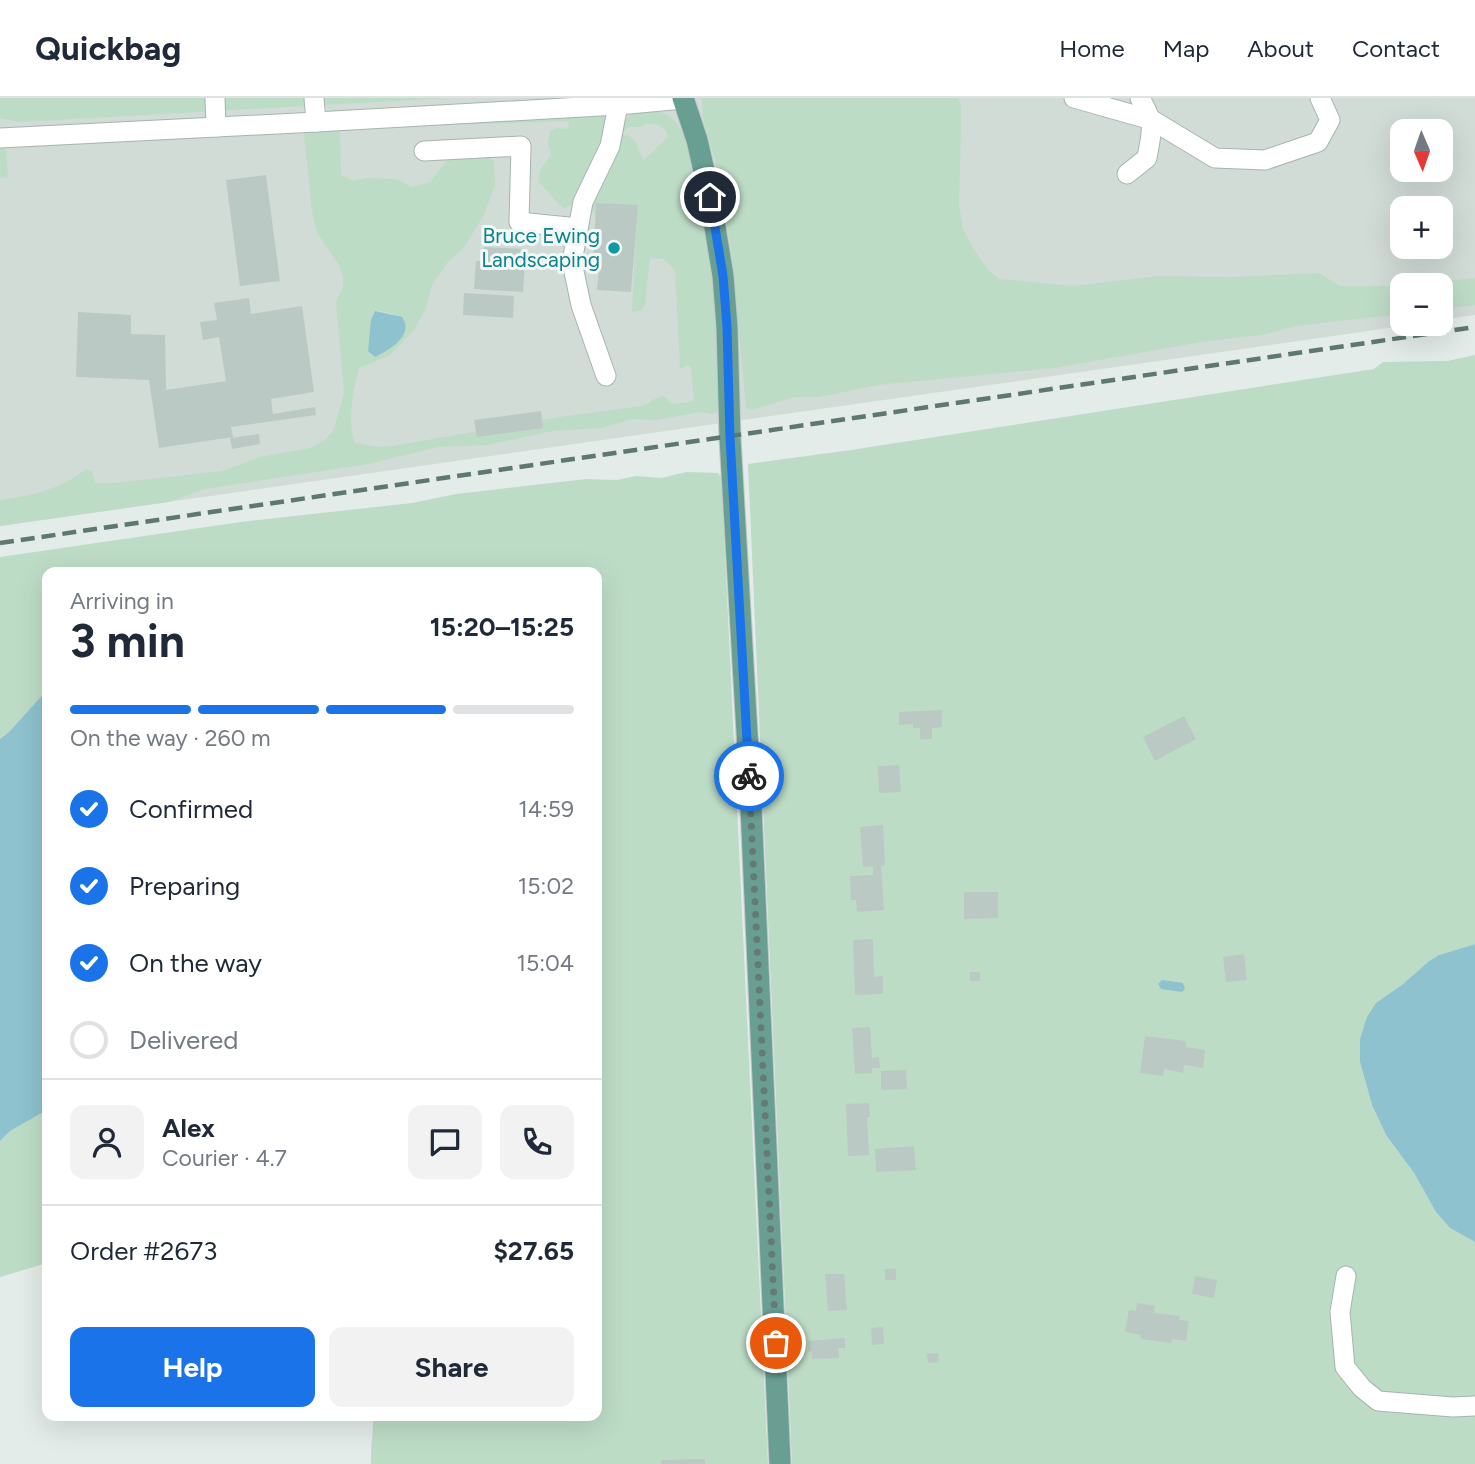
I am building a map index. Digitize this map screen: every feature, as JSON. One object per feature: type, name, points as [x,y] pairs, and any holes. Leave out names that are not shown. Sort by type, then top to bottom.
[{"type":"main road","points":[[683,99],[710,197],[723,276],[727,327],[730,438],[751,798],[780,1464]]},
{"type":"lane","points":[[215,98],[216,127]]},
{"type":"lane","points":[[314,98],[316,122]]},
{"type":"lane","points":[[1074,98],[1152,120],[1215,158],[1265,160],[1318,142],[1330,120],[1320,98]]},
{"type":"lane","points":[[1127,174],[1147,159],[1152,120],[1140,98]]},
{"type":"lane","points":[[0,138],[618,105],[683,99]]},
{"type":"lane","points":[[606,376],[581,305],[572,262],[583,202],[610,146],[618,105]]},
{"type":"lane","points":[[424,151],[521,146],[519,222],[578,228]]},
{"type":"lane","points":[[1346,1276],[1340,1312],[1345,1367],[1362,1388],[1378,1401],[1452,1407],[1475,1406]]},
{"type":"shaded area","points":[[0,98],[1475,98],[1475,315],[1453,318],[1453,273],[1390,273],[1390,328],[0,526]]},
{"type":"green space","points":[[0,98],[450,98],[20,122],[0,118]]},
{"type":"green space","points":[[702,98],[958,98],[961,105],[959,205],[963,229],[989,271],[999,279],[1073,286],[1159,276],[1232,277],[1319,273],[1340,286],[1390,286],[1390,315],[1296,326],[1262,335],[1201,342],[1055,368],[878,385],[819,397],[794,397],[752,410],[746,408],[731,249],[717,167],[703,118]]},
{"type":"green space","points":[[634,111],[663,113],[675,121],[690,155],[712,268],[720,405],[718,411],[712,414],[700,412],[656,420],[632,419],[602,428],[553,431],[487,445],[438,447],[368,464],[205,489],[168,502],[0,526],[0,500],[46,490],[67,482],[86,469],[92,471],[95,483],[223,471],[259,457],[310,448],[325,440],[333,431],[344,393],[336,302],[343,287],[343,276],[339,265],[317,233],[312,212],[304,134],[307,128],[340,129],[341,175],[354,181],[366,178],[396,179],[412,187],[430,182],[449,158],[489,157],[494,161],[495,185],[484,215],[465,246],[447,263],[432,285],[426,308],[414,330],[389,356],[359,368],[351,415],[355,443],[393,446],[559,417],[642,406],[664,396],[671,404],[690,402],[694,399],[691,368],[688,365],[680,369],[675,270],[663,259],[650,258],[645,305],[641,310],[632,312],[637,206],[596,203],[595,213],[590,210],[592,195],[625,120]],"holes":[[[647,124],[660,126],[668,137],[644,160],[634,140],[622,134],[628,127]],[[379,311],[394,314],[368,351],[373,314]]]},
{"type":"green space","points":[[604,113],[604,136],[600,148],[571,205],[565,208],[538,182],[540,170],[551,155],[548,143],[550,131],[556,128],[568,129],[569,121],[392,127]]},
{"type":"green space","points":[[0,144],[6,145],[8,177],[0,178]]},
{"type":"green space","points":[[1475,278],[1475,305],[1453,308],[1453,280]]},
{"type":"green space","points":[[1475,355],[1475,944],[1439,955],[1376,1003],[1360,1039],[1360,1062],[1372,1105],[1386,1135],[1414,1173],[1436,1212],[1450,1228],[1475,1242],[1475,1464],[792,1464],[748,464],[1374,369],[1383,362],[1448,361]]},
{"type":"green space","points":[[687,472],[718,473],[721,477],[768,1464],[371,1464],[373,1421],[602,1421],[602,567],[42,567],[42,696],[0,739],[0,557],[241,522],[412,503],[456,494],[586,479],[617,480],[636,476],[661,478]]},
{"type":"green space","points":[[42,1113],[42,1264],[0,1277],[0,1141],[10,1131]]},
{"type":"water","points":[[375,311],[402,317],[405,330],[399,341],[375,357],[368,351],[371,320]]},
{"type":"water","points":[[42,696],[42,1113],[10,1131],[0,1141],[0,739]]},
{"type":"water","points":[[1475,944],[1475,1242],[1450,1228],[1436,1212],[1414,1173],[1386,1135],[1372,1105],[1360,1062],[1360,1039],[1367,1017],[1376,1003],[1439,955]]},
{"type":"water","points":[[1162,980],[1183,983],[1185,989],[1182,992],[1161,989],[1158,984]]},
{"type":"building","points":[[266,175],[280,281],[240,286],[226,180]]},
{"type":"building","name":"Bruce Ewing Landscaping","points":[[596,203],[638,205],[631,292],[597,290],[599,268],[593,268]]},
{"type":"building","points":[[484,247],[526,249],[523,292],[474,289],[476,261],[483,261]]},
{"type":"building","points":[[464,293],[514,296],[513,318],[463,315]]},
{"type":"building","points":[[249,298],[251,314],[302,306],[314,392],[271,399],[273,414],[315,407],[316,415],[231,427],[233,437],[159,448],[149,380],[76,377],[78,312],[131,315],[131,334],[165,335],[166,390],[226,381],[219,337],[203,340],[200,322],[217,320],[214,303]]},
{"type":"building","points":[[541,411],[543,428],[477,437],[474,420]]},
{"type":"building","points":[[259,434],[260,444],[232,449],[230,438]]},
{"type":"building","points":[[942,710],[942,727],[932,728],[932,739],[920,739],[920,728],[913,728],[913,724],[899,725],[899,712]]},
{"type":"building","points":[[1184,716],[1196,739],[1155,761],[1143,737]]},
{"type":"building","points":[[899,765],[901,792],[879,793],[878,766]]},
{"type":"building","points":[[883,825],[885,865],[881,866],[884,910],[857,912],[856,900],[851,900],[850,876],[873,875],[873,866],[863,867],[860,827]]},
{"type":"building","points":[[964,892],[998,892],[998,918],[964,919]]},
{"type":"building","points":[[873,939],[874,977],[883,976],[883,994],[855,995],[853,940]]},
{"type":"building","points":[[1244,954],[1247,980],[1226,982],[1223,957]]},
{"type":"building","points":[[970,972],[980,972],[980,981],[970,981]]},
{"type":"building","points":[[870,1027],[872,1058],[879,1057],[880,1068],[872,1068],[872,1073],[855,1074],[852,1028]]},
{"type":"building","points":[[1145,1036],[1186,1041],[1186,1047],[1205,1050],[1203,1068],[1184,1065],[1183,1073],[1164,1069],[1163,1076],[1140,1073]]},
{"type":"building","points":[[906,1070],[907,1089],[881,1090],[881,1071]]},
{"type":"building","points":[[869,1103],[869,1155],[848,1156],[846,1104]]},
{"type":"building","points":[[914,1146],[916,1170],[876,1172],[875,1149]]},
{"type":"building","points":[[885,1269],[896,1269],[896,1280],[885,1280]]},
{"type":"building","points":[[825,1274],[844,1274],[847,1310],[828,1311]]},
{"type":"building","points":[[1195,1276],[1217,1280],[1214,1298],[1192,1294]]},
{"type":"building","points":[[1137,1303],[1155,1306],[1154,1313],[1180,1316],[1179,1320],[1189,1321],[1186,1341],[1172,1339],[1171,1343],[1141,1339],[1141,1335],[1125,1332],[1129,1310],[1136,1311]]},
{"type":"building","points":[[883,1327],[884,1344],[872,1345],[871,1328]]},
{"type":"building","points":[[845,1338],[845,1348],[838,1348],[839,1358],[812,1359],[812,1351],[808,1352],[808,1341]]},
{"type":"building","points":[[938,1353],[939,1362],[928,1363],[927,1354]]},
{"type":"building","points":[[705,1459],[705,1464],[661,1464],[661,1460]]},
{"type":"railway","points":[[0,543],[1475,327]]},
{"type":"way so far","points":[[749,776],[776,1343]]},
{"type":"place","name":"Bruce Ewing Landscaping","points":[[614,248]]},
{"type":"route","points":[[710,197],[723,276],[727,327],[730,438],[749,776]]}]
